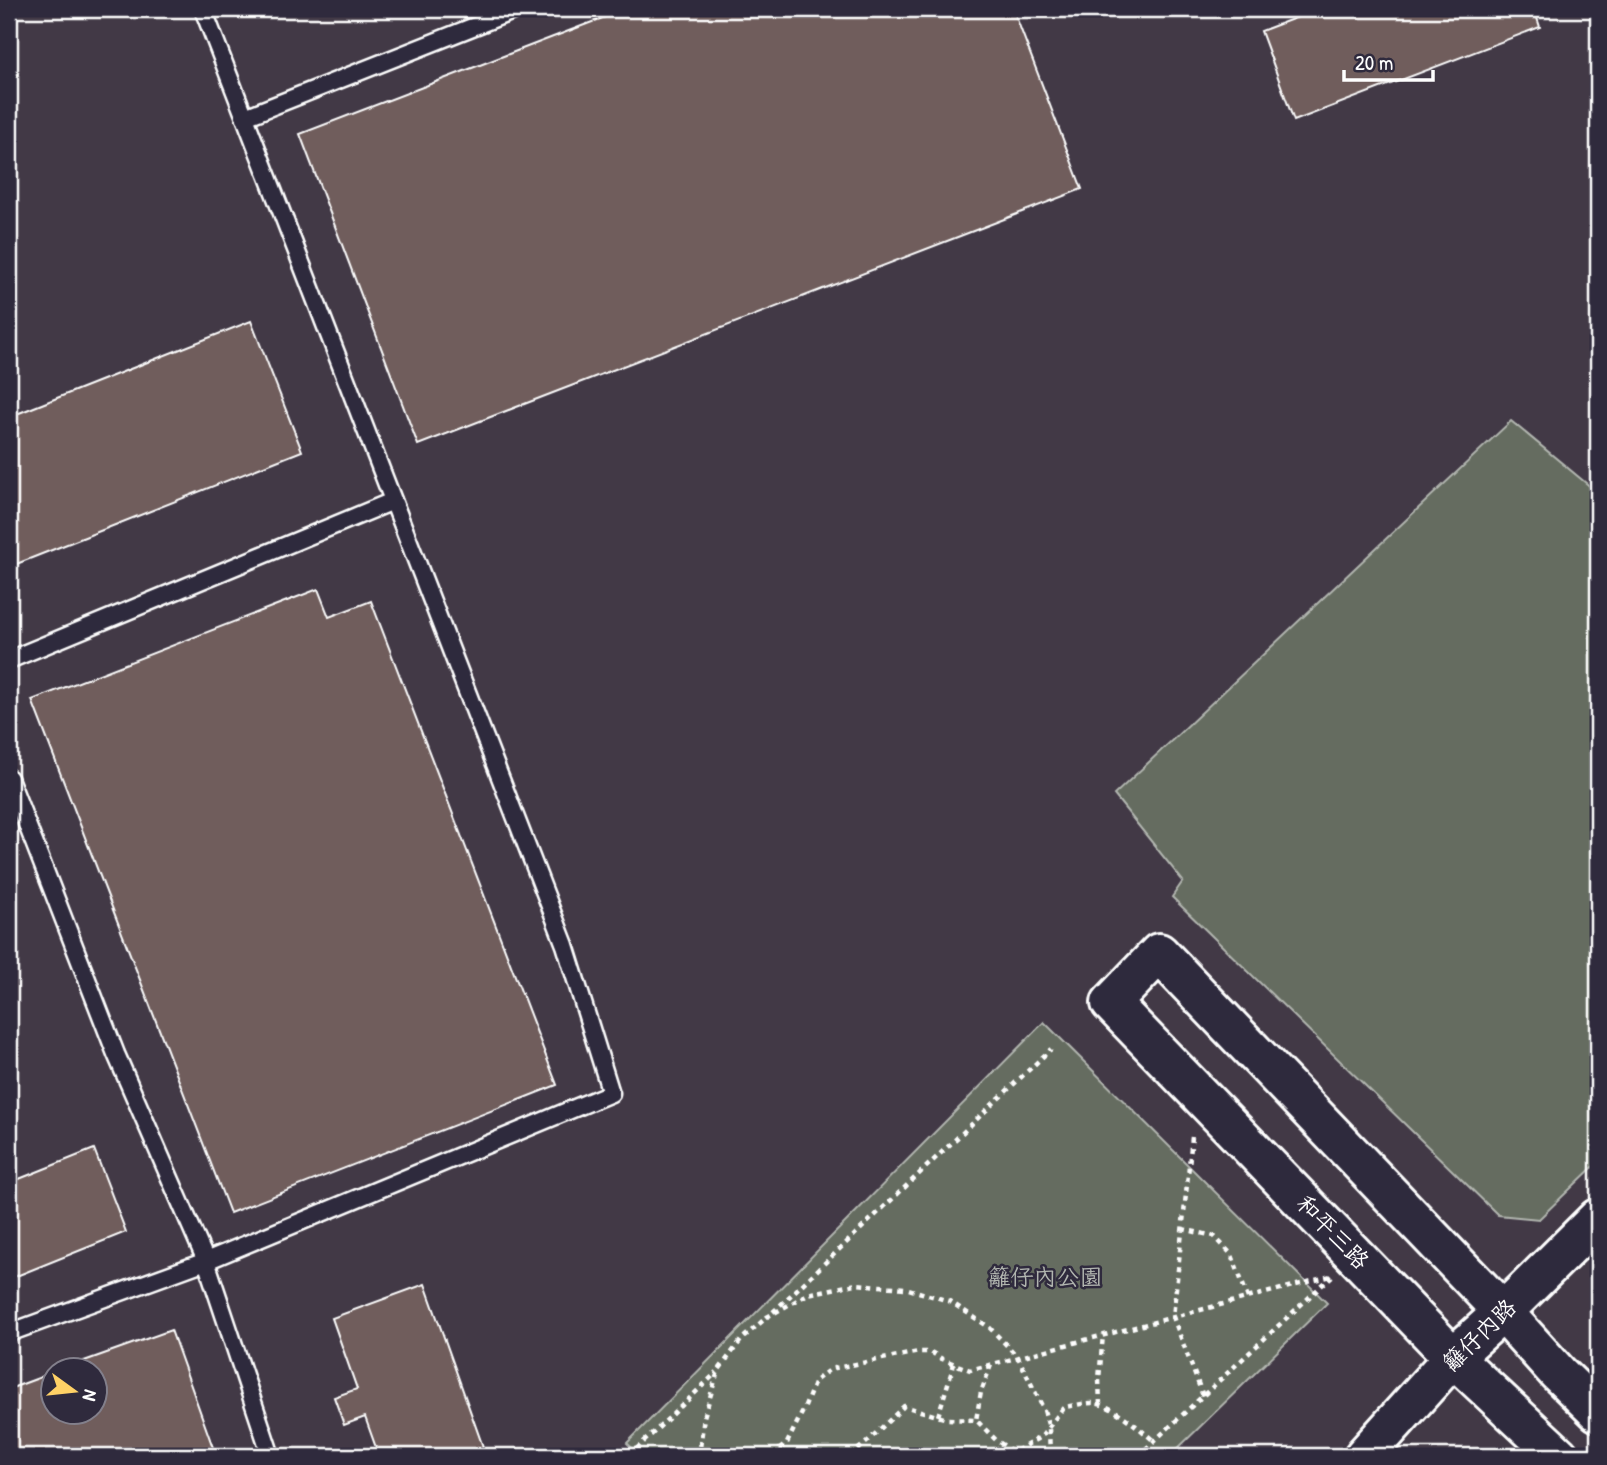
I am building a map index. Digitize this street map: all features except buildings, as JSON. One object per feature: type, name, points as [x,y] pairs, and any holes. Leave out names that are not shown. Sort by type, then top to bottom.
[{"type":"street","name":"和平三路","points":[[1503,1312],[1158,953],[1111,1003],[1453,1357],[1559,1456]]},
{"type":"street","name":"籬仔內路","points":[[1364,1456],[1453,1357],[1503,1312],[1598,1218]]},
{"type":"street","points":[[1503,1312],[1598,1412]]},
{"type":"lane","points":[[9,1333],[206,1261],[611,1093],[565,944],[203,9]]},
{"type":"lane","points":[[245,117],[518,9]]},
{"type":"lane","points":[[9,660],[393,501]]},
{"type":"lane","points":[[9,778],[116,1054],[206,1261],[271,1456]]},
{"type":"path","points":[[629,1456],[718,1371],[742,1339],[1051,1049]]},
{"type":"path","points":[[1192,1138],[1173,1317],[1203,1396]]},
{"type":"path","points":[[1182,1228],[1214,1236],[1232,1255],[1248,1298]]},
{"type":"path","points":[[761,1456],[775,1453],[787,1443],[815,1381],[830,1369],[931,1352],[970,1370],[1333,1276],[1138,1456]]},
{"type":"path","points":[[767,1317],[808,1294],[856,1284],[905,1288],[949,1301],[989,1327],[1018,1357],[1044,1410],[1049,1428],[1050,1456]]},
{"type":"path","points":[[1100,1405],[1103,1335]]},
{"type":"path","points":[[938,1416],[954,1364]]},
{"type":"path","points":[[976,1420],[981,1392],[992,1364]]},
{"type":"path","points":[[699,1456],[704,1417],[718,1371]]},
{"type":"path","points":[[1008,1456],[1042,1436],[1064,1407],[1094,1403],[1134,1423],[1154,1441]]},
{"type":"path","points":[[850,1456],[904,1406],[947,1419],[976,1420],[1014,1453]]},
{"type":"green space","points":[[1511,421],[1598,493],[1598,1162],[1539,1219],[1498,1215],[1172,897],[1183,881],[1114,795]]},
{"type":"green space","name":"籬仔內公園","points":[[1044,1022],[1327,1303],[1170,1456],[640,1456],[627,1443]]}]
